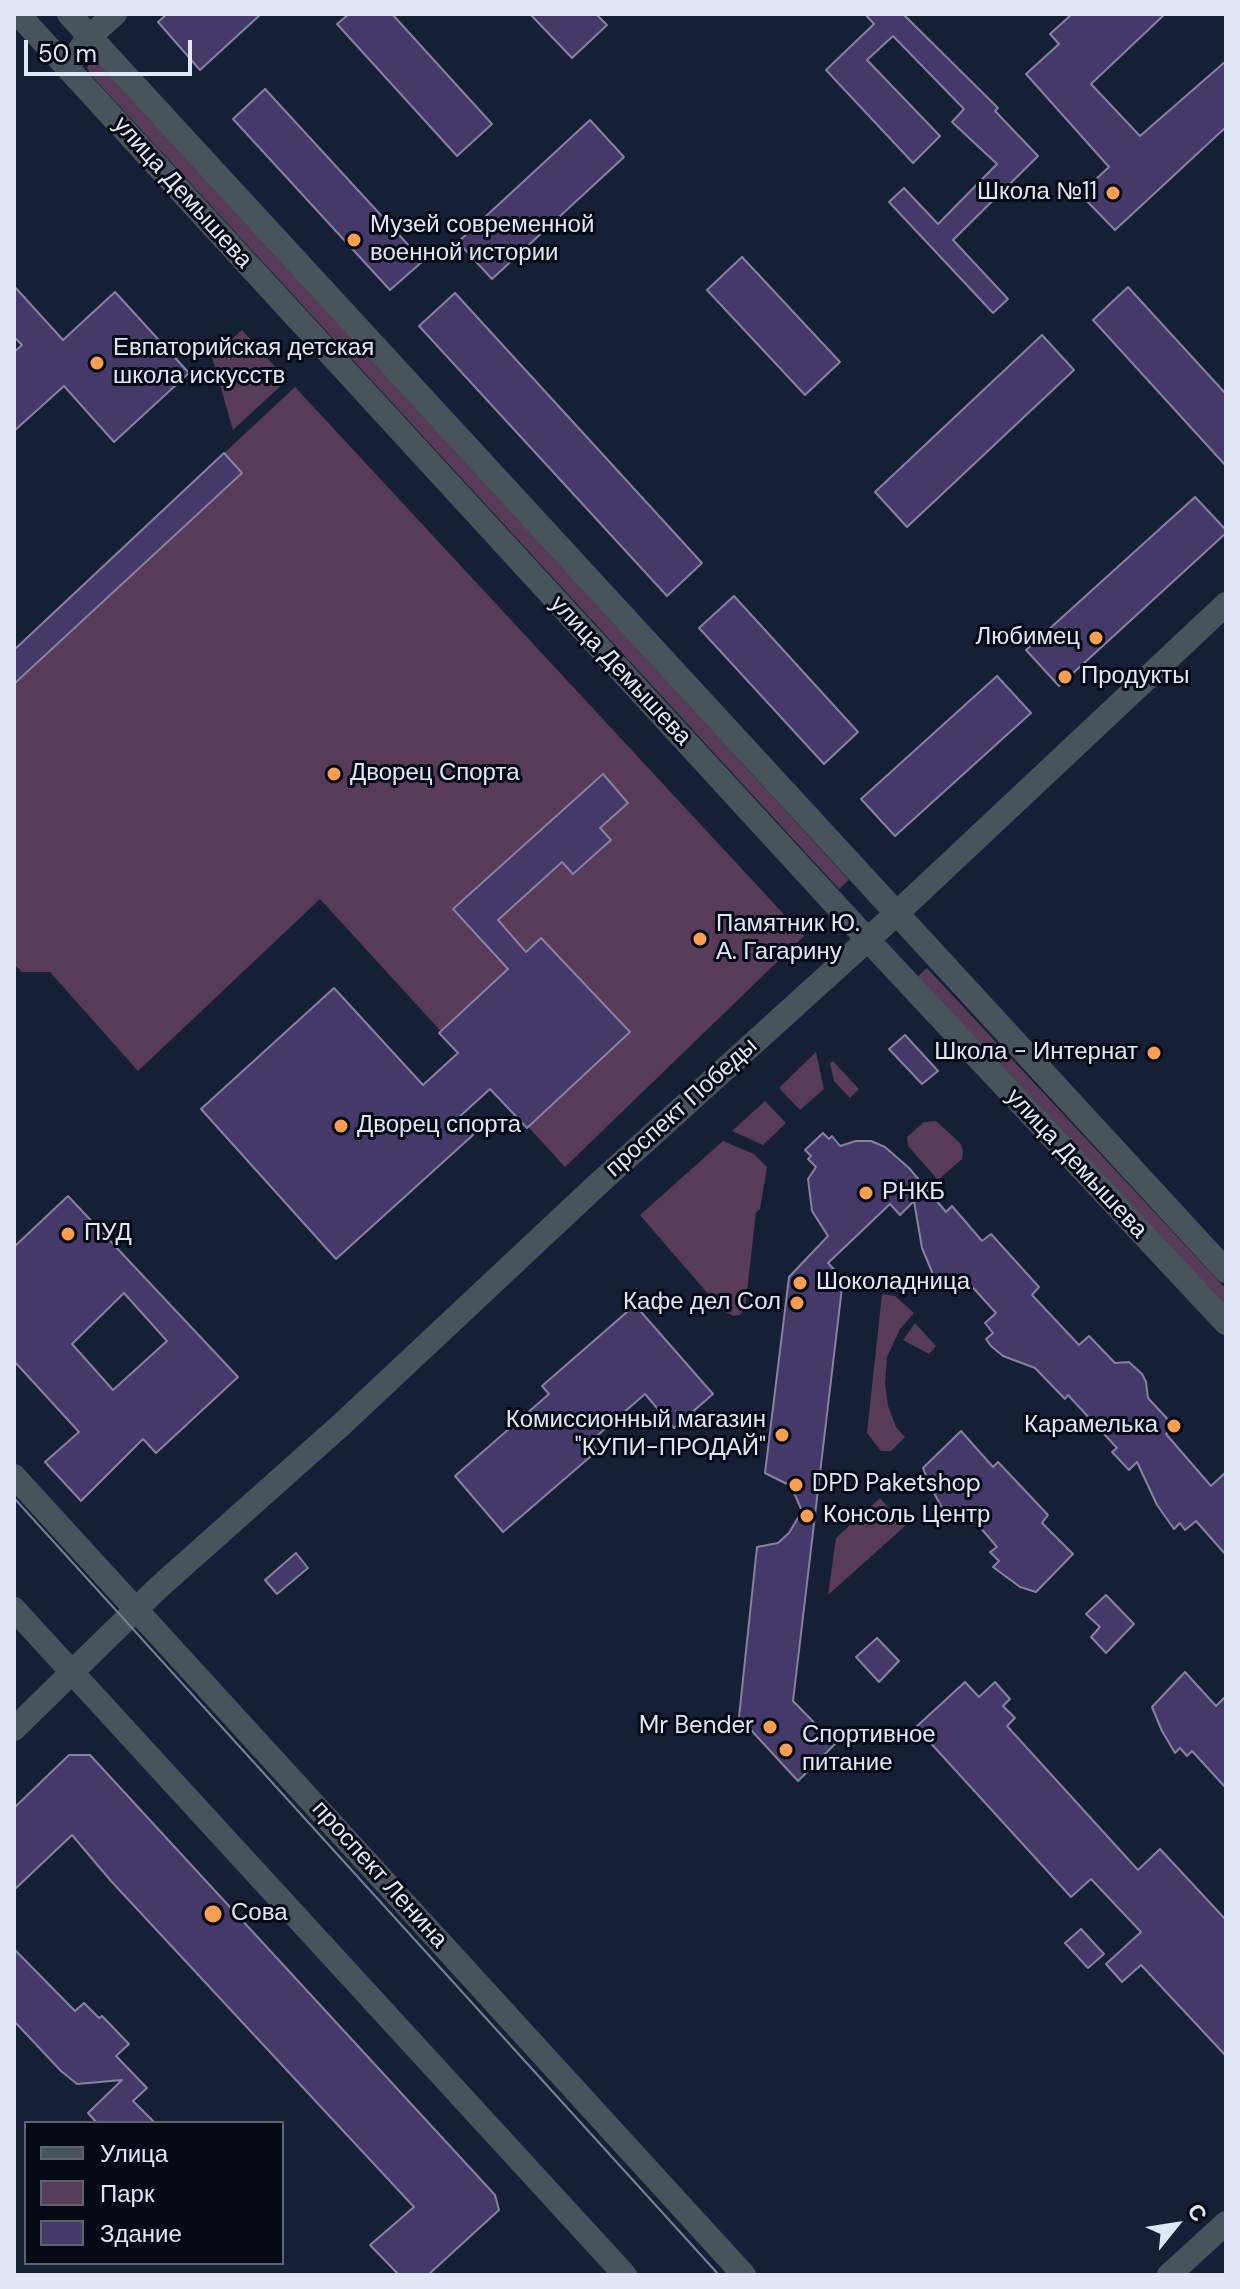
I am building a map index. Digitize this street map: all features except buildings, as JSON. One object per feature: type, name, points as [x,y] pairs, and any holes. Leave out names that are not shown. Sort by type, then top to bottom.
[{"type":"street","name":"улица Демышева","points":[[18,14],[868,940],[1226,1323]]},
{"type":"street","name":"улица Демышева","points":[[69,14],[1226,1271]]},
{"type":"street","points":[[67,67],[90,36],[115,14]]},
{"type":"street","name":"проспект Победы","points":[[14,1729],[136,1609],[341,1425],[571,1209],[868,940],[1226,604]]},
{"type":"street","name":"проспект Ленина","points":[[14,1476],[744,2275]]},
{"type":"street","points":[[14,1609],[625,2275]]},
{"type":"street","points":[[1169,2275],[1226,2223]]},
{"type":"green space","points":[[93,60],[101,62],[849,880],[839,889],[91,75],[87,68]]},
{"type":"green space","points":[[242,330],[287,380],[233,430],[212,357]]},
{"type":"green space","name":"Дворец Спорта","points":[[295,387],[804,936],[565,1167],[320,899],[138,1071],[50,972],[22,972],[14,964],[14,649]]},
{"type":"green space","points":[[927,968],[1226,1289],[1226,1308],[917,977]]},
{"type":"green space","points":[[816,1052],[824,1089],[800,1110],[779,1088]]},
{"type":"green space","points":[[833,1061],[859,1089],[850,1098],[834,1081],[830,1063]]},
{"type":"green space","points":[[765,1101],[786,1123],[763,1145],[732,1131]]},
{"type":"green space","points":[[936,1121],[961,1144],[963,1152],[962,1159],[938,1180],[908,1146],[907,1137],[924,1122]]},
{"type":"green space","points":[[723,1141],[754,1154],[767,1167],[760,1209],[756,1212],[745,1309],[740,1315],[733,1316],[721,1309],[640,1215]]},
{"type":"green space","points":[[882,1294],[895,1296],[914,1313],[900,1329],[887,1357],[885,1383],[888,1406],[896,1427],[905,1437],[891,1451],[881,1451],[867,1433]]},
{"type":"green space","points":[[915,1323],[936,1346],[929,1354],[903,1340]]},
{"type":"green space","points":[[880,1498],[905,1526],[828,1595],[836,1538]]},
{"type":"tram line","points":[[14,1498],[719,2275]]},
{"type":"place","name":"Школа №11","points":[[1113,193]]},
{"type":"place","name":"Музей современной военной истории","points":[[354,240]]},
{"type":"place","name":"Евпаторийская детская школа искусств","points":[[97,363]]},
{"type":"place","name":"Любимец","points":[[1096,638]]},
{"type":"place","name":"Продукты","points":[[1065,677]]},
{"type":"place","name":"Дворец Спорта","points":[[334,774]]},
{"type":"place","name":"Памятник Ю. А. Гагарину","points":[[700,939]]},
{"type":"place","name":"Школа - Интернат","points":[[1154,1053]]},
{"type":"place","name":"Дворец спорта","points":[[341,1126]]},
{"type":"place","name":"РНКБ","points":[[866,1193]]},
{"type":"place","name":"ПУД","points":[[68,1234]]},
{"type":"place","name":"Шоколадница","points":[[800,1283]]},
{"type":"place","name":"Кафе дел Сол","points":[[797,1303]]},
{"type":"place","name":"Карамелька","points":[[1174,1426]]},
{"type":"place","name":"Комиссионный магазин \"КУПИ-ПРОДАЙ\"","points":[[782,1435]]},
{"type":"place","name":"DPD Paketshop","points":[[796,1485]]},
{"type":"place","name":"Консоль Центр","points":[[807,1516]]},
{"type":"place","name":"Mr Bender","points":[[770,1727]]},
{"type":"place","name":"Спортивное питание","points":[[786,1750]]},
{"type":"place","name":"Сова","points":[[213,1914]]}]
